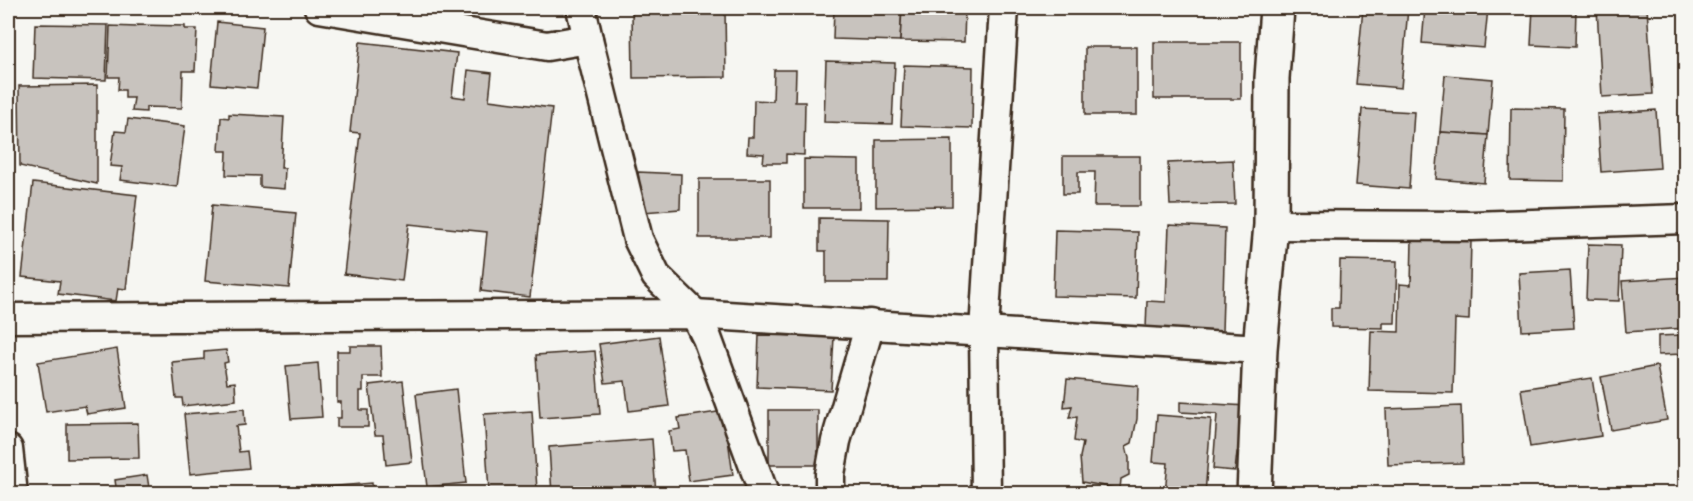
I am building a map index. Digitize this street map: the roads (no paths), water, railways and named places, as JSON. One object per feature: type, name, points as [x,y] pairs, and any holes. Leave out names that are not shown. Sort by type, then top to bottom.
[{"type":"street","points":[[320,8],[547,46],[588,39]]},
{"type":"street","points":[[581,8],[638,239],[656,276],[695,314],[707,338],[764,494]]},
{"type":"street","points":[[986,494],[984,331],[1004,8]]},
{"type":"street","points":[[1254,494],[1260,349],[1271,225],[1272,78],[1277,8]]},
{"type":"street","points":[[1271,225],[1472,226],[1686,219]]},
{"type":"street","points":[[8,318],[695,314],[1260,349]]},
{"type":"street","points":[[830,494],[830,474],[836,441],[870,324]]},
{"type":"street","points":[[8,449],[13,494]]}]
